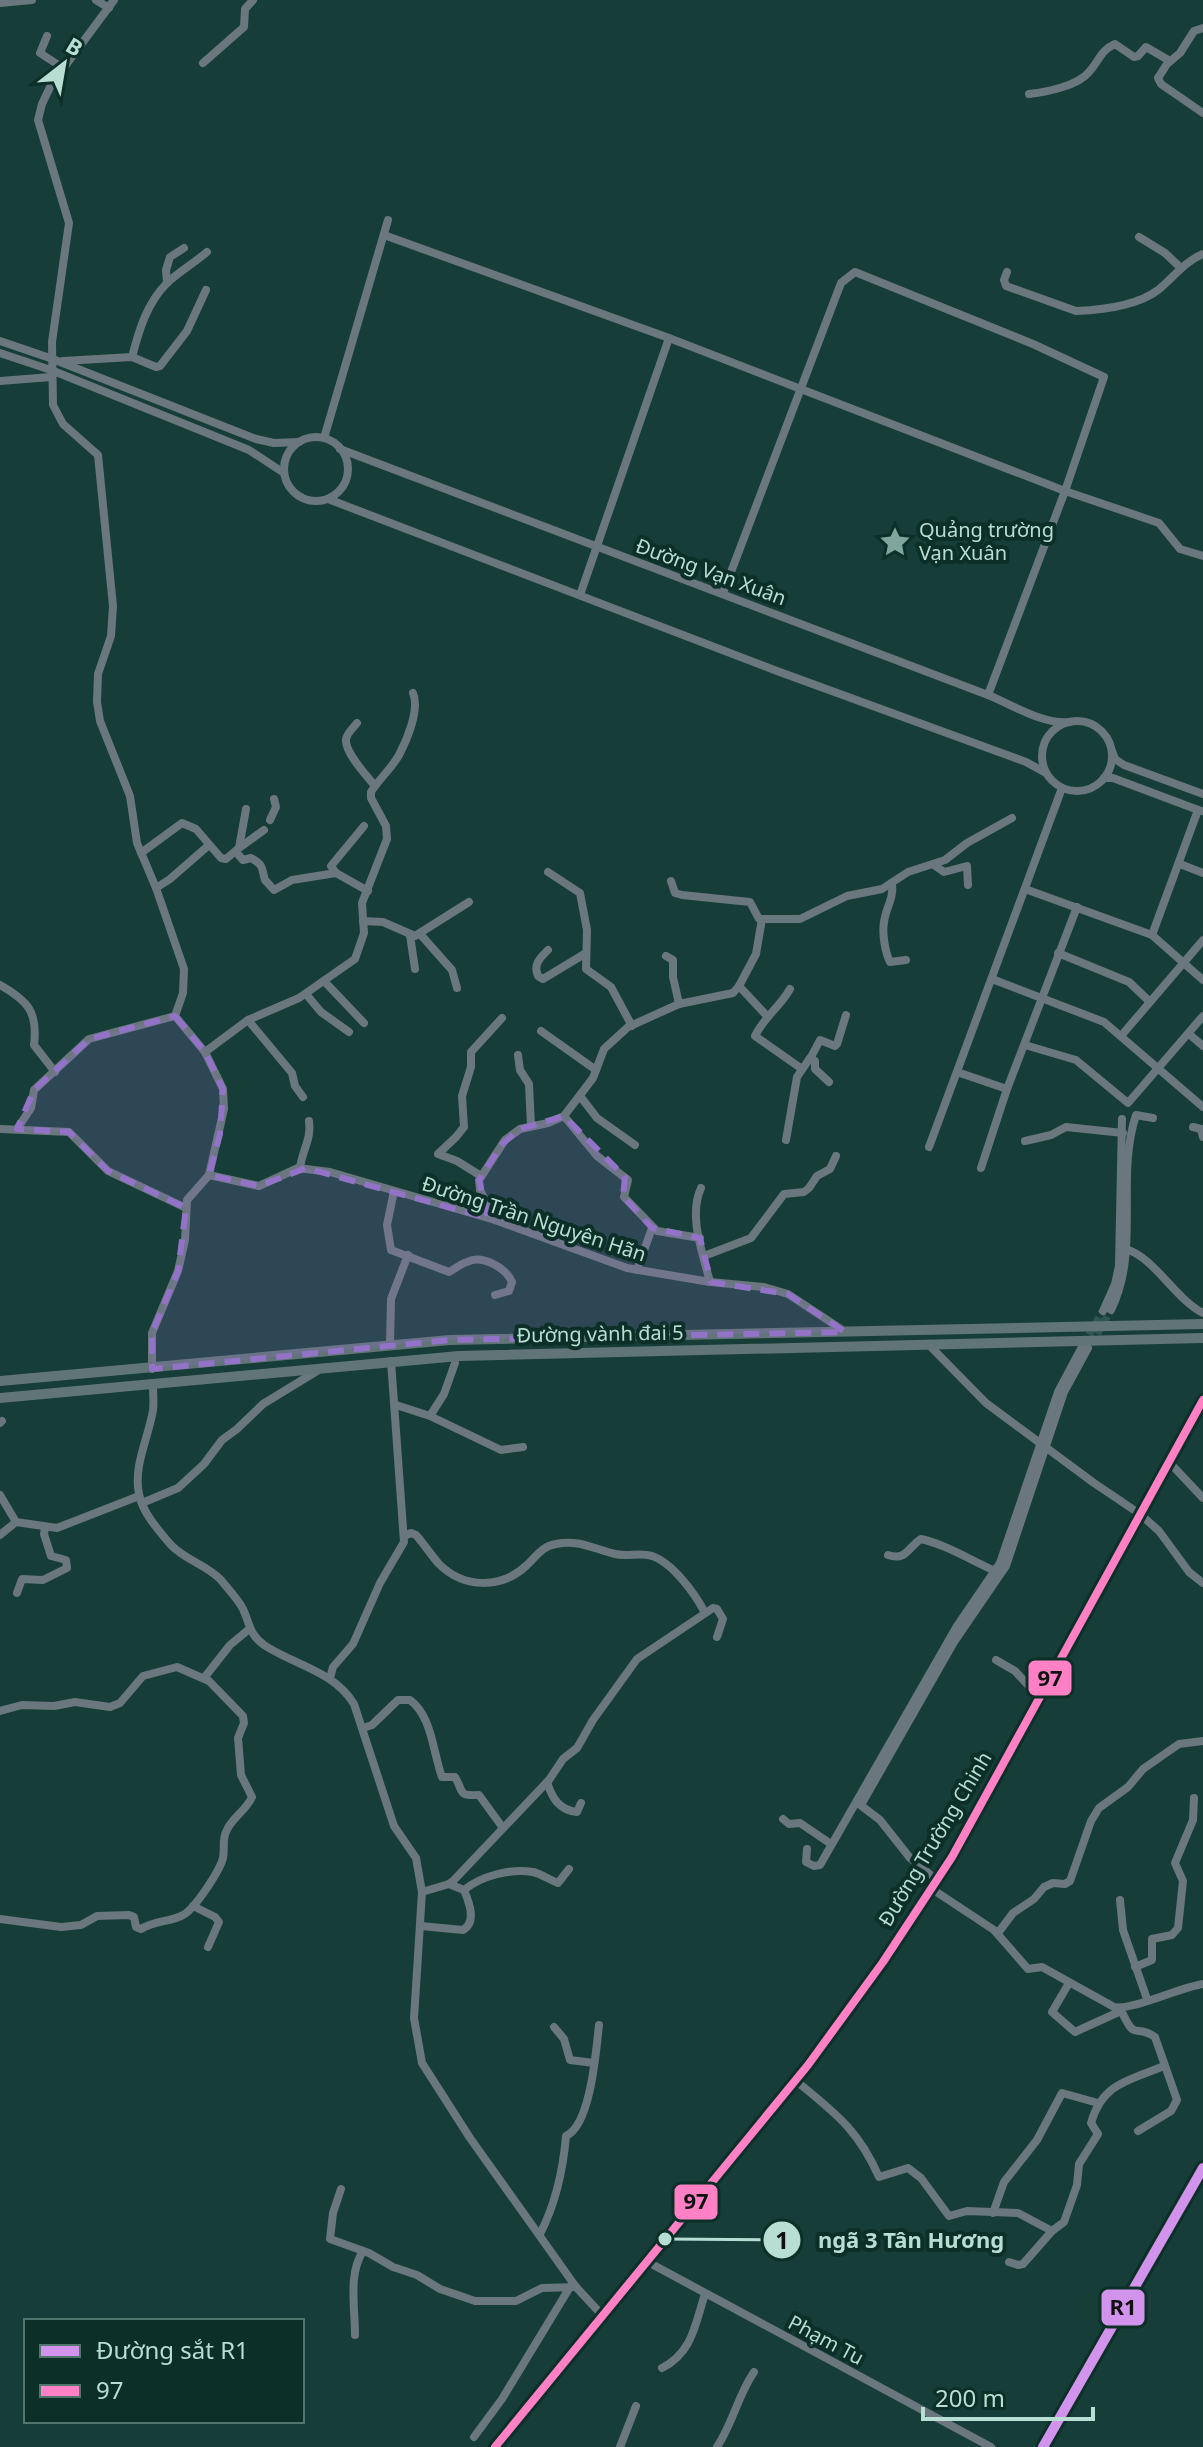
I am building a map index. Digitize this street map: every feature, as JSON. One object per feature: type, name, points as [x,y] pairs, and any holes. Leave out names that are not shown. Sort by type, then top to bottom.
[{"type":"highway","name":"Đường Trường Chinh","points":[[495,2447],[795,2080],[874,1975],[935,1885],[1203,1400]]},
{"type":"main road","name":"Đường vành đai 5","points":[[0,1381],[455,1340],[1198,1324]]},
{"type":"main road","name":"Đường vành đai 5","points":[[0,1398],[459,1356],[1197,1338]]},
{"type":"main road","points":[[152,1369],[153,1385]]},
{"type":"street","points":[[0,3],[32,0]]},
{"type":"street","points":[[96,0],[112,4],[63,68],[42,104],[38,120],[69,223],[51,374],[57,416],[93,450],[99,462],[113,606],[111,636],[98,674],[97,702],[100,721],[130,796],[137,843],[184,969],[183,993],[175,1016]]},
{"type":"street","points":[[203,63],[244,27],[245,9],[253,0]]},
{"type":"street","points":[[1203,28],[1194,31],[1158,81],[1203,113]]},
{"type":"street","points":[[47,36],[40,53],[63,68]]},
{"type":"street","points":[[1029,94],[1056,91],[1084,77],[1103,51],[1112,45],[1136,57],[1148,48],[1170,61]]},
{"type":"street","points":[[324,438],[388,220]]},
{"type":"street","points":[[384,235],[669,338],[1065,491],[1159,523],[1180,549],[1203,556]]},
{"type":"street","points":[[1139,237],[1165,253],[1181,268]]},
{"type":"street","points":[[167,283],[166,270],[170,257],[184,248]]},
{"type":"street","points":[[132,357],[141,324],[167,283],[207,252]]},
{"type":"street","points":[[1007,272],[1004,280],[1006,286],[1067,308],[1086,311],[1126,304],[1152,294],[1181,268],[1203,254]]},
{"type":"street","points":[[723,593],[841,283],[855,272],[1033,344],[1104,377],[1065,491],[988,695]]},
{"type":"street","points":[[54,360],[132,357],[160,366],[187,331],[206,290]]},
{"type":"street","points":[[580,595],[669,338]]},
{"type":"street","points":[[0,341],[256,439],[274,443],[299,442]]},
{"type":"street","points":[[0,353],[249,450],[284,473]]},
{"type":"street","points":[[0,381],[51,374]]},
{"type":"street","points":[[311,437],[324,438],[340,449],[348,467],[347,477],[336,494],[328,499],[318,501],[300,497],[292,491],[284,473],[285,461],[290,450],[299,442],[311,437]]},
{"type":"street","name":"Đường Vạn Xuân","points":[[340,449],[1046,719],[1070,722]]},
{"type":"street","points":[[328,499],[1026,762],[1046,773],[1062,788],[1085,790],[1104,778],[1109,770],[1111,749]]},
{"type":"street","points":[[205,1052],[248,1020],[306,994],[355,959],[364,933],[362,903],[387,839],[386,826],[371,798],[375,786],[399,755],[415,716],[417,706],[413,693]]},
{"type":"street","points":[[1046,773],[1042,752],[1051,732],[1070,722],[1091,724],[1101,731],[1115,759],[1124,765],[1203,794]]},
{"type":"street","points":[[357,723],[348,735],[347,745],[375,786]]},
{"type":"street","points":[[1104,778],[1113,778],[1200,810],[1152,935]]},
{"type":"street","points":[[929,1147],[1062,788]]},
{"type":"street","points":[[270,820],[276,807],[274,799]]},
{"type":"street","points":[[246,809],[238,850],[243,860],[251,858],[262,866],[265,880],[274,890],[292,880],[336,873]]},
{"type":"street","points":[[671,881],[675,893],[682,895],[750,902],[759,919],[800,919],[847,896],[877,891],[908,872],[949,858],[963,845],[1012,818]]},
{"type":"street","points":[[141,853],[179,824],[196,829],[224,859],[264,830]]},
{"type":"street","points":[[364,826],[332,862],[332,869],[368,891]]},
{"type":"street","points":[[156,888],[209,845]]},
{"type":"street","points":[[1180,864],[1203,873]]},
{"type":"street","points":[[934,865],[944,872],[967,866],[968,885]]},
{"type":"street","points":[[548,872],[580,893],[587,930],[586,969],[611,987],[632,1026]]},
{"type":"street","points":[[892,883],[893,899],[883,922],[888,960],[894,963],[906,960]]},
{"type":"street","points":[[1025,889],[1152,935],[1203,980]]},
{"type":"street","points":[[415,935],[469,902]]},
{"type":"street","points":[[981,1168],[1007,1089],[1077,907]]},
{"type":"street","points":[[495,1220],[480,1190],[481,1176],[505,1140],[520,1129],[564,1116],[596,1070],[604,1049],[632,1026],[679,1004],[729,995],[739,986],[756,954],[762,919]]},
{"type":"street","points":[[363,921],[383,922],[415,935],[452,970],[457,988]]},
{"type":"street","points":[[415,935],[415,969]]},
{"type":"street","points":[[1121,1036],[1203,940]]},
{"type":"street","points":[[548,950],[536,967],[538,976],[543,979],[586,953]]},
{"type":"street","points":[[1058,953],[1129,982],[1150,1002]]},
{"type":"street","points":[[666,956],[674,962],[673,977],[679,1004]]},
{"type":"street","points":[[992,979],[1104,1022],[1203,1107]]},
{"type":"street","points":[[324,981],[364,1023]]},
{"type":"street","points":[[0,985],[32,1011],[36,1019],[34,1045],[55,1072]]},
{"type":"street","points":[[739,986],[767,1016]]},
{"type":"street","points":[[790,989],[755,1036],[802,1069]]},
{"type":"street","points":[[306,994],[321,1012],[349,1032]]},
{"type":"street","points":[[786,1140],[794,1090],[802,1069],[820,1040],[835,1046],[837,1044],[846,1015]]},
{"type":"street","points":[[152,1369],[152,1333],[178,1271],[185,1240],[187,1200],[209,1175],[224,1109],[223,1089],[205,1052],[175,1016]]},
{"type":"street","points":[[17,1129],[31,1108],[32,1092],[89,1039],[175,1016]]},
{"type":"street","points":[[1025,1045],[1076,1060],[1128,1103],[1203,1016]]},
{"type":"street","points":[[481,1176],[457,1161],[438,1154],[464,1127],[462,1096],[471,1067],[470,1054],[502,1018]]},
{"type":"street","points":[[248,1020],[292,1073],[295,1086],[303,1097]]},
{"type":"street","points":[[541,1031],[596,1070]]},
{"type":"street","points":[[1189,1034],[1203,1046]]},
{"type":"street","points":[[518,1055],[520,1070],[529,1084],[531,1126]]},
{"type":"street","points":[[811,1057],[815,1061],[815,1069],[829,1082]]},
{"type":"street","points":[[957,1072],[1007,1089]]},
{"type":"street","points":[[580,1096],[597,1118],[635,1145]]},
{"type":"street","points":[[1122,1119],[1119,1266],[1107,1310],[1123,1283],[1129,1137],[1136,1115],[1153,1118]]},
{"type":"street","points":[[564,1116],[597,1156],[625,1177],[628,1184],[624,1197],[652,1228],[700,1238]]},
{"type":"street","points":[[209,1175],[259,1186],[300,1168],[301,1156],[310,1134],[309,1121]]},
{"type":"street","points":[[1025,1141],[1051,1135],[1066,1127],[1123,1133]]},
{"type":"street","points":[[1193,1127],[1201,1129],[1203,1137]]},
{"type":"street","points":[[0,1129],[69,1132],[108,1171],[186,1208]]},
{"type":"street","points":[[704,1256],[751,1238],[784,1194],[804,1192],[817,1176],[830,1169],[836,1156]]},
{"type":"street","name":"Đường Trần Nguyên Hãn","points":[[300,1168],[330,1172],[495,1220],[637,1270],[756,1286],[788,1294],[845,1332]]},
{"type":"street","points":[[701,1188],[695,1206],[710,1282]]},
{"type":"street","points":[[394,1191],[387,1221],[389,1245],[396,1253],[449,1272],[471,1260],[490,1263],[506,1272],[512,1282],[509,1291],[495,1295]]},
{"type":"street","points":[[637,1270],[652,1228]]},
{"type":"street","points":[[1126,1249],[1139,1255],[1181,1299],[1203,1313]]},
{"type":"street","points":[[390,1344],[391,1299],[408,1255]]},
{"type":"street","points":[[928,1344],[979,1397],[1140,1514],[1159,1531],[1189,1572],[1203,1583]]},
{"type":"street","points":[[807,1849],[806,1862],[820,1865],[957,1626],[995,1571],[1042,1445],[1085,1347]]},
{"type":"street","points":[[330,1678],[333,1667],[353,1644],[380,1583],[402,1548],[404,1536],[391,1361]]},
{"type":"street","points":[[430,1416],[444,1394],[455,1363]]},
{"type":"street","points":[[0,1495],[16,1522],[45,1528],[68,1525],[178,1488],[204,1464],[222,1440],[270,1399],[329,1366]]},
{"type":"street","points":[[153,1385],[154,1408],[138,1481],[140,1499],[151,1520],[174,1548],[212,1572],[230,1591],[243,1609],[248,1630],[256,1639],[274,1652],[330,1678],[349,1697],[363,1728],[394,1826],[416,1858],[422,1892],[414,2018],[422,2063],[573,2287],[602,2315]]},
{"type":"street","points":[[396,1405],[430,1416],[501,1450],[523,1447]]},
{"type":"street","points":[[910,1712],[1006,1566],[1042,1445]]},
{"type":"street","points":[[1169,1462],[1203,1498]]},
{"type":"street","points":[[0,1535],[16,1522]]},
{"type":"street","points":[[17,1593],[22,1579],[43,1580],[67,1568],[66,1560],[51,1556],[45,1528]]},
{"type":"street","points":[[404,1536],[411,1533],[416,1535],[448,1571],[470,1581],[489,1584],[499,1582],[527,1566],[536,1554],[556,1544],[577,1542],[615,1554],[653,1556],[692,1590],[705,1613]]},
{"type":"street","points":[[888,1555],[908,1554],[921,1539],[940,1543],[958,1555],[995,1571]]},
{"type":"street","points":[[422,1892],[449,1884],[547,1782],[563,1759],[580,1744],[593,1720],[637,1659],[713,1608],[721,1613],[722,1625],[717,1637]]},
{"type":"street","points":[[204,1678],[230,1645],[248,1630]]},
{"type":"street","points":[[996,1660],[1015,1671],[1039,1697]]},
{"type":"street","points":[[0,1711],[22,1705],[54,1706],[75,1702],[110,1707],[120,1703],[143,1676],[172,1667],[181,1668],[204,1678],[243,1716],[244,1723],[238,1738],[241,1775],[252,1797],[226,1832],[223,1860],[193,1906],[182,1916],[156,1921],[141,1929],[136,1927],[134,1917],[129,1915],[97,1916],[81,1925],[66,1927],[0,1919]]},
{"type":"street","points":[[363,1728],[372,1725],[398,1700],[406,1698],[416,1704],[426,1724],[441,1775],[455,1777],[461,1793],[466,1796],[479,1795],[503,1828]]},
{"type":"street","points":[[998,1933],[1013,1913],[1034,1899],[1044,1887],[1070,1881],[1091,1821],[1099,1808],[1128,1787],[1143,1769],[1179,1744],[1203,1741]]},
{"type":"street","points":[[547,1782],[554,1799],[564,1809],[577,1812],[581,1803]]},
{"type":"street","points":[[1135,1967],[1152,1960],[1152,1939],[1172,1935],[1178,1928],[1183,1881],[1175,1863],[1193,1820],[1194,1798]]},
{"type":"street","points":[[858,1803],[880,1820],[935,1885],[998,1933],[1028,1969],[1042,1967],[1120,2009],[1133,2032],[1149,2032],[1155,2037],[1177,2100],[1171,2111],[1138,2131]]},
{"type":"street","points":[[783,1819],[789,1824],[800,1823],[831,1844]]},
{"type":"street","points":[[464,1890],[478,1879],[522,1872],[536,1873],[558,1883],[569,1869]]},
{"type":"street","points":[[421,1926],[463,1930],[471,1923],[464,1890],[449,1884]]},
{"type":"street","points":[[1120,1900],[1123,1930],[1147,1999]]},
{"type":"street","points":[[193,1906],[219,1922],[208,1947]]},
{"type":"street","points":[[1069,1983],[1052,2012],[1075,2032],[1120,2009],[1203,1984]]},
{"type":"street","points":[[540,2234],[554,2205],[565,2163],[566,2136],[575,2131],[587,2101],[599,2025]]},
{"type":"street","points":[[554,2027],[564,2039],[572,2061],[594,2063]]},
{"type":"street","points":[[1009,2262],[1023,2264],[1067,2217],[1079,2164],[1097,2136],[1091,2123],[1098,2103],[1111,2088],[1164,2066]]},
{"type":"street","points":[[795,2080],[847,2123],[871,2158],[879,2177],[908,2168],[921,2178],[949,2216],[967,2211],[1018,2213],[1052,2231]]},
{"type":"street","points":[[993,2213],[1004,2182],[1037,2140],[1062,2093],[1098,2103]]},
{"type":"street","points":[[341,2189],[329,2236],[334,2242],[363,2251],[440,2289],[475,2301],[516,2301],[542,2288],[573,2287]]},
{"type":"street","points":[[355,2335],[353,2285],[356,2263],[363,2251]]},
{"type":"street","name":"Phạm Tu","points":[[646,2261],[991,2447]]},
{"type":"street","points":[[474,2437],[502,2399],[573,2287]]},
{"type":"street","points":[[662,2368],[678,2360],[688,2344],[705,2294]]},
{"type":"street","points":[[718,2446],[741,2392],[754,2372]]},
{"type":"street","points":[[620,2447],[636,2406]]},
{"type":"highlighted area","points":[[175,1016],[205,1052],[223,1089],[220,1134],[209,1175],[259,1186],[306,1168],[488,1218],[479,1180],[502,1144],[520,1129],[564,1116],[625,1177],[623,1196],[652,1228],[700,1238],[711,1282],[788,1294],[845,1332],[450,1340],[152,1369],[152,1333],[178,1271],[186,1208],[108,1171],[69,1132],[17,1129],[34,1090],[89,1039]]},
{"type":"tunnel","points":[[1091,1344],[1111,1310]]},
{"type":"tunnel","points":[[1083,1345],[1103,1311]]},
{"type":"rail line","name":"R1","points":[[1043,2447],[1203,2168]]},
{"type":"transit line","name":"97","points":[[495,2447],[808,2065],[883,1962],[952,1857],[1203,1400]]},
{"type":"place","name":"Quảng trường Vạn Xuân","points":[[895,542]]},
{"type":"place","name":"ngã 3 Tân Hương","points":[[665,2239]]}]
